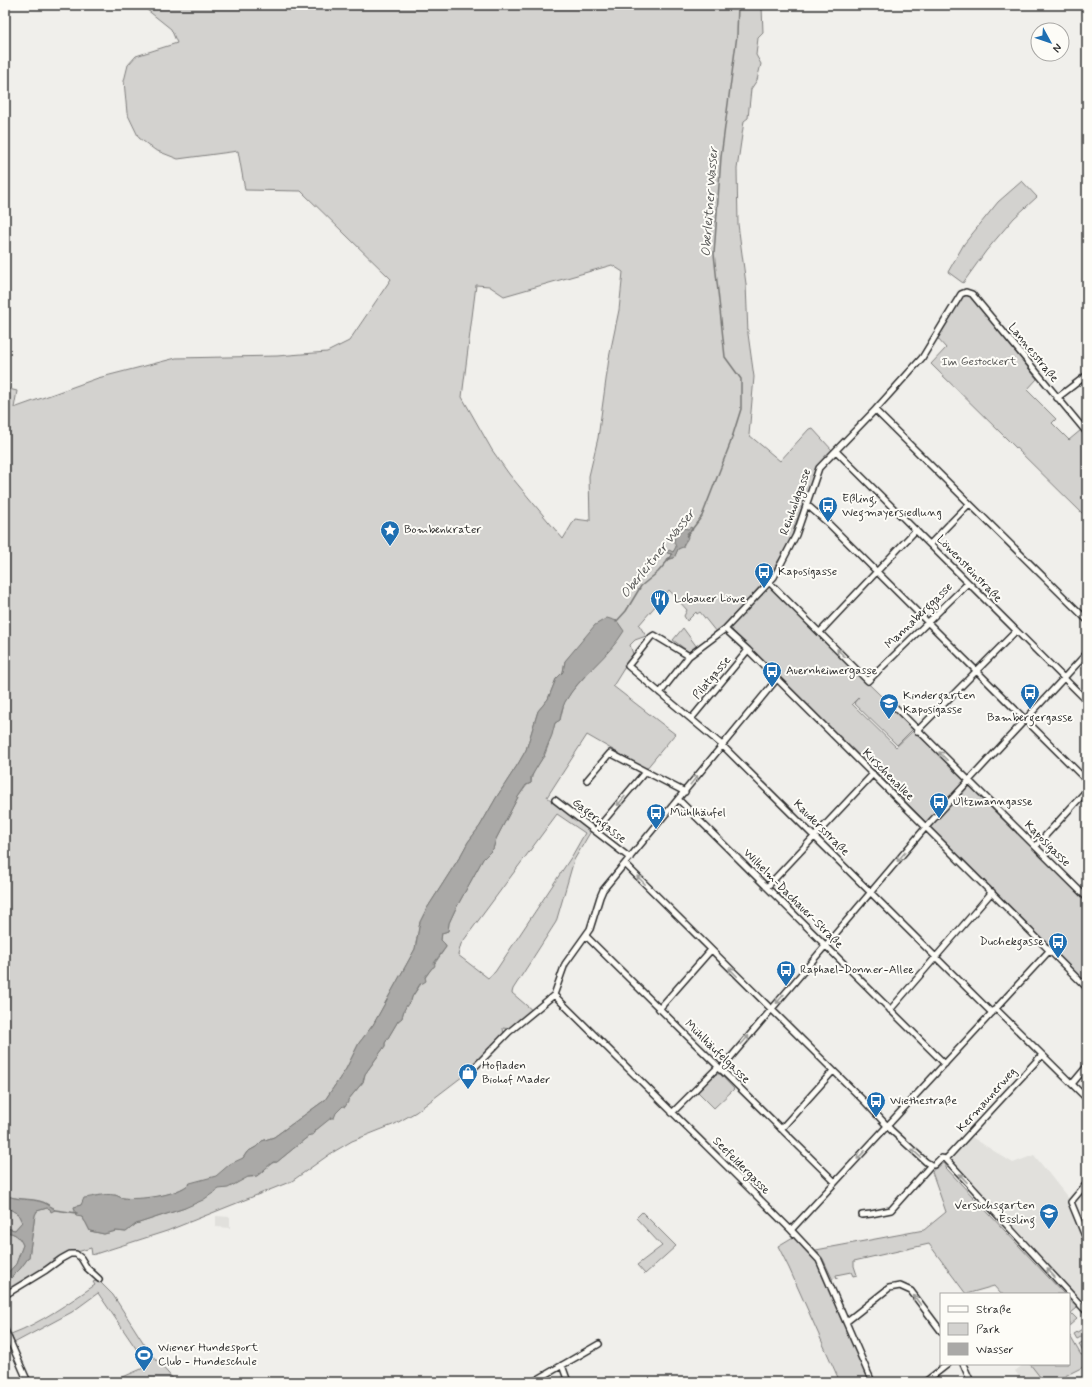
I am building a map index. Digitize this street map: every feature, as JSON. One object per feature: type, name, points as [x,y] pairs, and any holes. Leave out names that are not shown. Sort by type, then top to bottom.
[{"type":"street","name":"Lannesstraße","points":[[961,294],[966,292],[972,294],[1087,433]]},
{"type":"street","name":"Reinholdgasse","points":[[660,693],[689,656],[725,629],[774,577],[796,535],[819,468],[875,410],[922,358],[961,294]]},
{"type":"street","points":[[1057,398],[1087,375]]},
{"type":"street","points":[[875,410],[1087,620]]},
{"type":"street","name":"Löwensteinstraße","points":[[836,451],[1087,701]]},
{"type":"street","points":[[806,504],[823,518],[1087,781]]},
{"type":"street","points":[[930,544],[969,504]]},
{"type":"street","points":[[769,582],[820,632],[916,530]]},
{"type":"street","name":"Mannaberggasse","points":[[820,632],[868,681],[968,583]]},
{"type":"street","name":"Kirschenallee","points":[[725,629],[748,650],[1087,988]]},
{"type":"street","points":[[918,731],[1016,631]]},
{"type":"street","name":"Kaudersstraße","points":[[689,656],[654,635],[628,666],[722,745],[936,957],[1042,1055],[1087,1099]]},
{"type":"street","name":"Pilatgasse","points":[[691,719],[748,650]]},
{"type":"street","points":[[672,1113],[719,1069],[926,827],[1087,653]]},
{"type":"street","points":[[468,1074],[509,1032],[554,995],[565,964],[586,936],[592,925],[603,890],[777,679]]},
{"type":"street","name":"Kaposigasse","points":[[890,702],[1087,898]]},
{"type":"street","points":[[588,780],[610,753],[684,792]]},
{"type":"street","points":[[596,830],[645,772]]},
{"type":"street","points":[[767,887],[873,774]]},
{"type":"street","points":[[1036,846],[1087,790]]},
{"type":"street","name":"Wilhelm-Dachauer-Straße","points":[[678,799],[945,1064]]},
{"type":"street","name":"Gagerngasse","points":[[555,800],[596,830],[630,858]]},
{"type":"street","points":[[625,864],[888,1126],[931,1165]]},
{"type":"street","points":[[890,1010],[992,892]]},
{"type":"street","name":"Mühlhäufelgasse","points":[[586,936],[835,1182]]},
{"type":"street","points":[[659,1009],[711,950]]},
{"type":"street","points":[[791,1230],[1050,950]]},
{"type":"street","name":"Seefeldergasse","points":[[554,995],[791,1230],[819,1260],[872,1382]]},
{"type":"street","name":"Kermaunerweg","points":[[946,1159],[1042,1055]]},
{"type":"street","points":[[1072,1084],[1087,1066]]},
{"type":"street","points":[[781,1129],[833,1071]]},
{"type":"street","points":[[862,1215],[891,1210],[931,1165],[934,1165],[941,1158],[946,1159],[1069,1293]]},
{"type":"street","points":[[1087,1183],[1071,1202],[1087,1241]]},
{"type":"street","points":[[5,1295],[70,1254],[76,1254],[82,1258],[87,1268],[99,1278]]},
{"type":"street","points":[[846,1322],[890,1288],[900,1286],[911,1291],[940,1330]]},
{"type":"street","points":[[1070,1294],[1087,1312]]},
{"type":"street","points":[[5,1330],[28,1382]]},
{"type":"street","points":[[533,1382],[600,1344]]},
{"type":"street","points":[[562,1365],[568,1382]]},
{"type":"street","points":[[925,1382],[947,1365]]},
{"type":"street","points":[[963,1365],[971,1382]]},
{"type":"shaded area","name":"Versuchsgarten Essling","points":[[970,1136],[1013,1163],[1034,1155],[1069,1199],[1068,1201],[1087,1246],[1087,1307],[950,1158]]},
{"type":"shaded area","points":[[216,1216],[230,1217],[230,1228],[216,1227]]},
{"type":"shaded area","points":[[1023,1365],[1045,1365],[1048,1382],[1023,1382],[1015,1371]]},
{"type":"green space","points":[[141,5],[761,5],[763,33],[758,38],[756,55],[761,64],[757,80],[751,89],[748,118],[744,121],[737,169],[738,224],[746,284],[748,334],[754,377],[749,435],[780,461],[809,429],[812,428],[832,450],[818,467],[791,539],[768,578],[722,627],[716,632],[700,612],[697,614],[696,612],[687,621],[684,616],[687,610],[669,590],[639,625],[646,636],[635,640],[630,645],[633,654],[613,686],[675,734],[646,769],[587,735],[547,797],[591,831],[574,860],[556,922],[513,989],[512,993],[533,1011],[511,1029],[503,1028],[504,1036],[467,1073],[416,1112],[395,1124],[352,1141],[330,1154],[292,1181],[167,1231],[92,1255],[91,1248],[63,1256],[50,1267],[5,1293],[5,1284],[20,1269],[29,1257],[35,1215],[37,1211],[47,1208],[54,1208],[46,1203],[36,1200],[13,1198],[5,1195],[5,388],[17,391],[14,408],[98,378],[176,358],[277,356],[327,352],[349,341],[391,279],[301,191],[245,190],[238,151],[178,159],[155,150],[139,138],[127,113],[124,81],[128,65],[136,56],[177,43],[171,29]],"holes":[[[612,265],[623,272],[619,310],[609,358],[598,438],[589,476],[590,521],[575,519],[563,539],[509,474],[492,450],[462,397],[476,285],[489,286],[504,296]],[[688,529],[689,530],[684,542],[678,549],[674,558],[668,560],[667,558],[671,557],[672,554],[668,553],[673,552]],[[580,645],[602,657],[572,691],[564,703],[560,720],[555,723],[545,754],[534,771],[531,783],[527,785],[518,797],[496,839],[493,849],[483,859],[455,910],[449,923],[448,931],[442,933],[441,940],[446,947],[412,997],[411,1001],[406,1006],[402,1018],[398,1021],[385,1043],[385,1046],[365,1074],[363,1082],[343,1106],[316,1130],[315,1133],[310,1135],[257,1176],[248,1177],[243,1158],[247,1152],[256,1147],[262,1141],[274,1137],[325,1100],[346,1069],[359,1043],[373,1025],[415,949],[420,922],[426,910],[518,764],[526,750],[538,711],[548,699],[556,679],[563,672],[565,661]],[[557,814],[585,833],[572,856],[495,972],[488,978],[458,955],[461,944]],[[190,1183],[185,1208],[136,1224],[126,1232],[116,1231],[104,1234],[90,1231],[74,1207],[115,1195],[122,1198],[142,1199],[175,1192],[184,1188]]]},
{"type":"green space","points":[[1022,181],[1037,197],[1014,218],[986,251],[963,283],[948,272],[964,244],[998,202]]},
{"type":"green space","name":"Im Gestockert","points":[[970,295],[1037,379],[1027,390],[1056,419],[1052,423],[1069,440],[1081,430],[1087,437],[1087,518],[931,364],[946,348],[937,338],[962,296]]},
{"type":"green space","points":[[768,586],[914,728],[897,745],[854,703],[859,697],[852,704],[896,747],[914,730],[966,781],[927,823],[732,630],[731,626]]},
{"type":"green space","points":[[683,628],[697,647],[689,652],[673,640]]},
{"type":"green space","points":[[968,787],[973,787],[1087,903],[1087,984],[932,829],[931,826]]},
{"type":"green space","points":[[715,1074],[720,1074],[734,1089],[714,1108],[698,1092]]},
{"type":"green space","points":[[942,1163],[946,1164],[946,1168],[1063,1293],[1000,1293],[994,1286],[965,1293],[929,1244],[854,1261],[857,1275],[853,1276],[851,1272],[836,1275],[837,1279],[836,1277],[833,1280],[823,1259],[816,1250],[924,1230],[946,1212],[932,1172]]},
{"type":"green space","points":[[5,1206],[18,1214],[22,1222],[15,1230],[5,1228]]},
{"type":"green space","points":[[642,1212],[676,1246],[645,1274],[637,1265],[662,1246],[636,1218]]},
{"type":"green space","points":[[5,1232],[16,1236],[20,1239],[23,1245],[16,1264],[5,1276]]},
{"type":"green space","points":[[793,1237],[816,1260],[869,1382],[840,1382],[778,1246]]},
{"type":"green space","points":[[98,1280],[113,1295],[150,1353],[176,1382],[125,1382],[123,1377],[148,1366],[98,1293],[72,1312],[14,1343],[11,1334],[54,1312],[95,1285],[93,1282]]},
{"type":"green space","points":[[1070,1300],[1077,1308],[1071,1313],[1077,1319],[1070,1325]]},
{"type":"green space","points":[[1084,1328],[1087,1334],[1077,1339],[1074,1334]]},
{"type":"green space","points":[[1070,1336],[1081,1355],[1087,1353],[1087,1365],[1061,1378],[1063,1382],[1044,1382],[1031,1365],[1070,1365]]},
{"type":"green space","points":[[1087,1339],[1087,1350],[1083,1352],[1079,1344]]},
{"type":"water","points":[[691,527],[693,530],[688,532],[686,536],[688,537],[687,540],[683,547],[678,549],[674,558],[666,559],[671,557],[672,554],[667,553],[669,550],[673,552],[676,547],[674,542],[675,533],[684,528],[688,529]]},
{"type":"water","points":[[607,618],[617,621],[624,631],[610,650],[578,683],[565,702],[560,720],[555,723],[544,754],[545,757],[543,757],[531,777],[531,783],[526,785],[518,797],[496,839],[493,849],[483,859],[455,910],[449,923],[448,931],[442,933],[441,940],[446,947],[434,963],[434,967],[425,977],[426,981],[420,984],[411,1001],[405,1008],[402,1018],[398,1021],[385,1043],[385,1046],[365,1074],[363,1082],[348,1100],[345,1107],[343,1106],[336,1113],[334,1118],[331,1118],[316,1130],[313,1135],[310,1135],[277,1162],[273,1162],[257,1176],[248,1177],[228,1188],[219,1189],[203,1200],[185,1208],[136,1224],[126,1232],[116,1231],[104,1234],[90,1231],[82,1217],[76,1216],[74,1207],[81,1205],[84,1198],[107,1194],[122,1198],[148,1198],[168,1194],[177,1191],[190,1183],[216,1176],[230,1164],[243,1158],[247,1152],[256,1147],[262,1141],[274,1137],[325,1100],[346,1069],[359,1043],[373,1025],[415,949],[420,922],[426,910],[468,842],[480,826],[526,750],[538,711],[548,699],[556,679],[563,672],[565,661],[595,625]]},
{"type":"water","points":[[5,1195],[18,1199],[43,1202],[55,1210],[51,1212],[50,1209],[47,1208],[37,1211],[35,1215],[29,1257],[20,1269],[5,1284],[5,1276],[16,1264],[23,1245],[20,1239],[16,1236],[5,1232],[5,1228],[15,1230],[22,1222],[18,1214],[5,1206]]},
{"type":"waterway","name":"Oberleitner Wasser","points":[[687,536],[702,516],[730,444],[741,409],[741,379],[725,357],[714,254],[721,157],[737,35],[738,5]]},
{"type":"waterway","name":"Oberleitner Wasser","points":[[616,622],[626,611],[641,586],[658,572],[670,558]]},
{"type":"waterway","points":[[55,1210],[77,1213]]},
{"type":"place","name":"Eßling, Wegmayersiedlung","points":[[828,523]]},
{"type":"place","name":"Bombenkrater","points":[[390,547]]},
{"type":"place","name":"Kaposigasse","points":[[764,589]]},
{"type":"place","name":"Lobauer Löwe","points":[[660,616]]},
{"type":"place","name":"Auernheimergasse","points":[[772,688]]},
{"type":"place","name":"Bambergergasse","points":[[1030,710]]},
{"type":"place","name":"Kindergarten Kaposigasse","points":[[889,720]]},
{"type":"place","name":"Ultzmanngasse","points":[[939,819]]},
{"type":"place","name":"Mühlhäufel","points":[[656,830]]},
{"type":"place","name":"Duchekgasse","points":[[1058,959]]},
{"type":"place","name":"Raphael-Donner-Allee","points":[[786,987]]},
{"type":"place","name":"Hofladen Biohof Mader","points":[[468,1090]]},
{"type":"place","name":"Wiethestraße","points":[[876,1118]]},
{"type":"place","name":"Versuchsgarten Essling","points":[[1049,1230]]},
{"type":"place","name":"Wiener Hundesport Club - Hundeschule","points":[[144,1372]]}]
